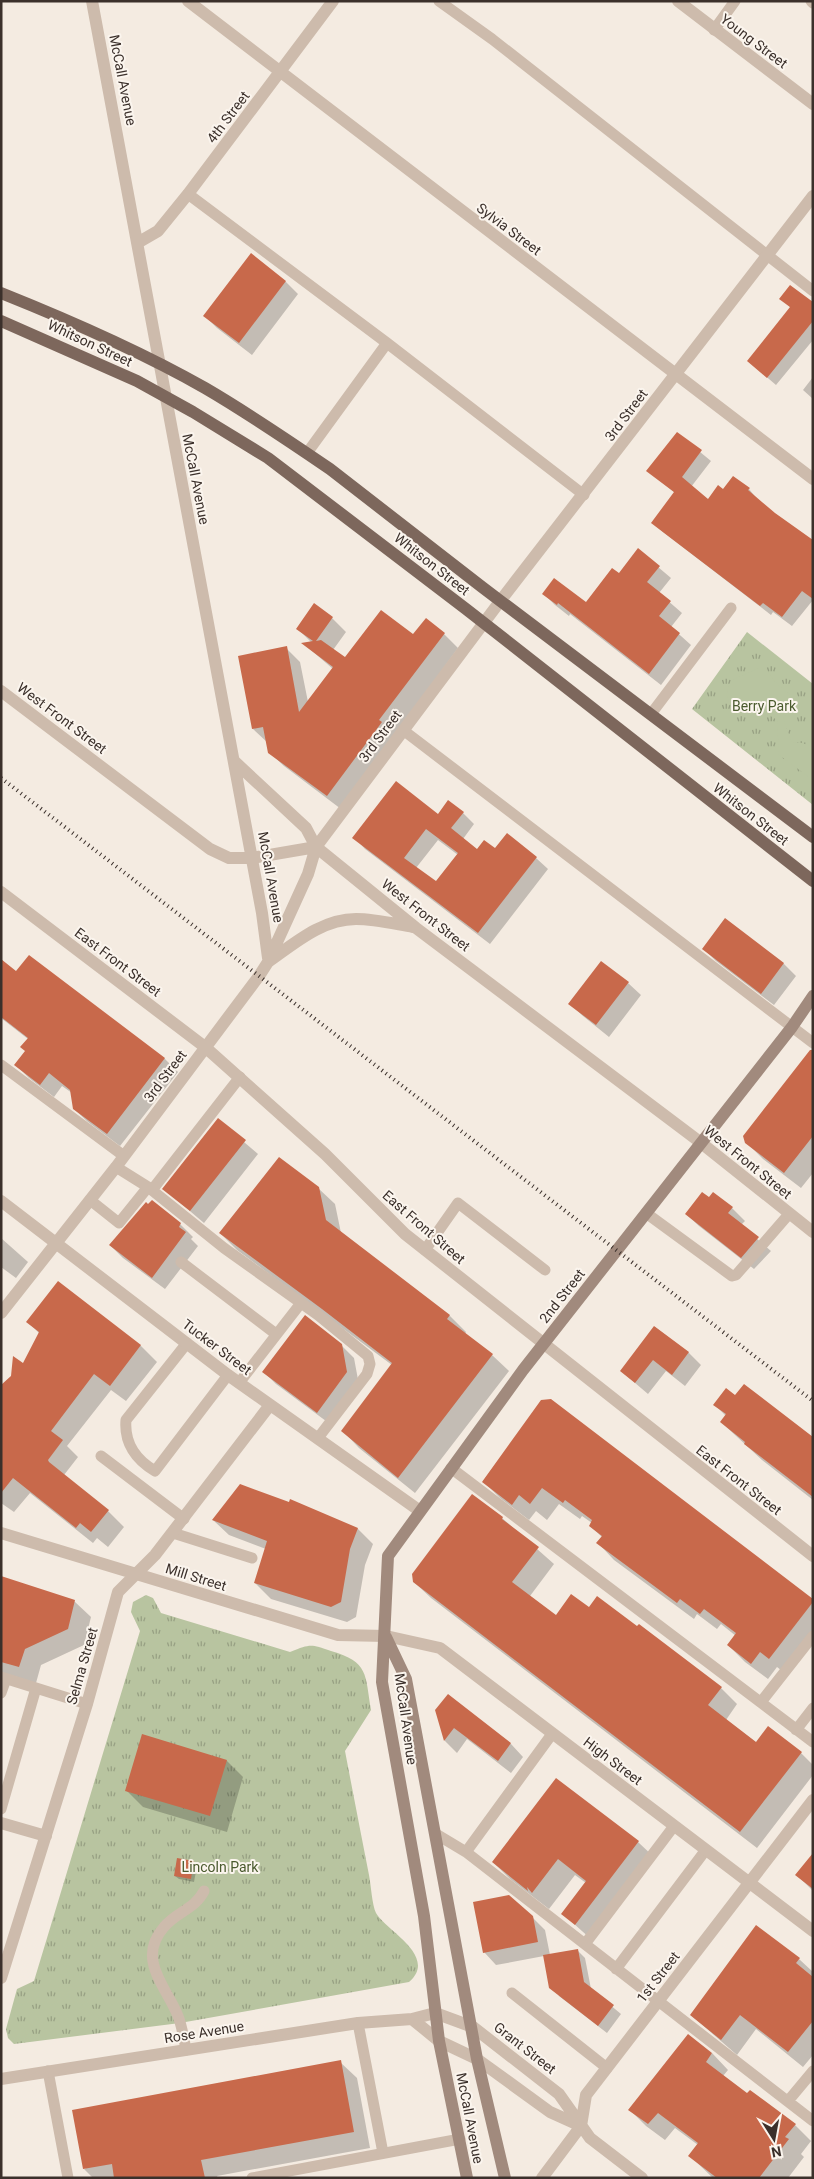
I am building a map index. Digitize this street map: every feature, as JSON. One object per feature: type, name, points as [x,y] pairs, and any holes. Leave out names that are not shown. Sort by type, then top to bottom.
[{"type":"main road","name":"Whitson Street","points":[[1,293],[81,326],[160,363],[218,396],[307,453],[813,837]]},
{"type":"main road","name":"Whitson Street","points":[[1,321],[121,373],[166,397],[268,458],[813,881]]},
{"type":"main road","name":"2nd Street","points":[[386,1636],[388,1556],[544,1343],[792,1027],[813,996]]},
{"type":"main road","name":"McCall Avenue","points":[[386,1636],[406,1679],[478,2059],[505,2178]]},
{"type":"main road","name":"McCall Avenue","points":[[386,1636],[382,1682],[424,1916],[439,2041],[467,2178]]},
{"type":"street","name":"McCall Avenue","points":[[92,1],[268,943],[268,962]]},
{"type":"street","name":"Sylvia Street","points":[[188,1],[813,479]]},
{"type":"street","name":"4th Street","points":[[138,242],[158,231],[188,194],[333,1]]},
{"type":"street","name":"Young Street","points":[[678,1],[813,104]]},
{"type":"street","name":"3rd Street","points":[[1,1313],[116,1167],[268,962],[308,874],[316,847],[501,600],[584,495],[813,196]]},
{"type":"street","name":"West Front Street","points":[[1,691],[210,849],[229,858],[252,858],[316,847],[416,928],[700,1142],[813,1232]]},
{"type":"street","points":[[234,761],[306,828],[316,847]]},
{"type":"street","name":"East Front Street","points":[[1,892],[205,1047],[325,1154],[382,1213],[425,1250],[813,1556]]},
{"type":"street","points":[[268,962],[314,931],[339,920],[356,919],[416,928]]},
{"type":"street","name":"Tucker Street","points":[[1,1201],[228,1375],[420,1511]]},
{"type":"street","name":"Selma Street","points":[[2,1973],[87,1704],[118,1592],[155,1555],[173,1533],[270,1404]]},
{"type":"street","name":"Mill Street","points":[[1,1533],[338,1635],[386,1636]]},
{"type":"street","name":"High Street","points":[[386,1636],[440,1648],[705,1851],[813,1931]]},
{"type":"street","name":"1st Street","points":[[542,2178],[581,2126],[586,2095],[813,1800]]},
{"type":"street","points":[[1,1823],[46,1836]]},
{"type":"street","name":"Rose Avenue","points":[[1,2079],[358,2023],[412,2019],[435,2013]]},
{"type":"street","name":"Grant Street","points":[[435,2013],[473,2027],[559,2094],[590,2138],[642,2178]]},
{"type":"street","points":[[412,2019],[439,2041]]},
{"type":"street","name":"Grant Street","points":[[439,2041],[478,2059],[550,2112],[581,2126]]},
{"type":"lane","points":[[439,1],[538,74],[813,291]]},
{"type":"lane","points":[[714,30],[735,1]]},
{"type":"lane","points":[[188,194],[387,343],[584,495]]},
{"type":"lane","points":[[307,453],[387,343]]},
{"type":"lane","points":[[651,714],[731,608]]},
{"type":"lane","points":[[403,730],[813,1043]]},
{"type":"lane","points":[[1,1064],[124,1156]]},
{"type":"lane","points":[[90,1200],[119,1223],[150,1189],[240,1077]]},
{"type":"lane","points":[[116,1167],[150,1189],[224,1248],[301,1303],[363,1351],[370,1364],[367,1374],[318,1438]]},
{"type":"lane","points":[[425,1250],[458,1203],[545,1270]]},
{"type":"lane","points":[[646,1213],[732,1276],[736,1276],[789,1214]]},
{"type":"lane","points":[[181,1262],[276,1334]]},
{"type":"lane","points":[[239,1383],[301,1303]]},
{"type":"lane","points":[[187,1343],[126,1420],[126,1432],[130,1447],[147,1467],[155,1472],[228,1375]]},
{"type":"lane","points":[[101,1456],[184,1519]]},
{"type":"lane","points":[[451,1468],[813,1742]]},
{"type":"lane","points":[[173,1533],[252,1558]]},
{"type":"lane","points":[[761,1702],[813,1636]]},
{"type":"lane","points":[[1,1693],[3,1678],[87,1704]]},
{"type":"lane","points":[[1,1809],[36,1688]]},
{"type":"lane","points":[[796,1730],[813,1708]]},
{"type":"lane","points":[[466,1852],[552,1734]]},
{"type":"lane","points":[[584,1944],[674,1826]]},
{"type":"lane","points":[[436,1834],[466,1852],[813,2121]]},
{"type":"lane","points":[[616,1969],[705,1851]]},
{"type":"lane","points":[[186,2050],[179,2017],[157,1976],[152,1960],[152,1950],[164,1926],[189,1909],[199,1900],[204,1891]]},
{"type":"lane","points":[[512,1994],[607,2068]]},
{"type":"lane","points":[[358,2023],[384,2153]]},
{"type":"lane","points":[[48,2071],[68,2178]]},
{"type":"lane","points":[[788,2101],[813,2071]]},
{"type":"lane","points":[[252,2178],[460,2139]]},
{"type":"green space","name":"Berry Park","points":[[747,632],[813,684],[813,805],[692,709]]},
{"type":"green space","points":[[759,668],[767,670],[775,682],[793,697],[794,704],[783,719],[792,742],[803,743],[813,748],[813,780],[779,755],[777,720],[758,708],[738,712],[728,701],[727,693],[732,680]]},
{"type":"green space","name":"Lincoln Park","points":[[146,1595],[153,1598],[161,1613],[290,1652],[307,1646],[319,1647],[343,1655],[359,1665],[366,1678],[371,1710],[345,1751],[373,1900],[376,1913],[381,1920],[414,1953],[418,1963],[417,1972],[409,1982],[180,2023],[14,2044],[8,2038],[6,2029],[17,1989],[34,1981],[140,1631],[131,1612],[133,1602]]},
{"type":"building","points":[[251,253],[286,281],[239,343],[203,316]]},
{"type":"building","points":[[790,285],[813,302],[813,321],[767,378],[747,361],[790,307],[779,299]]},
{"type":"building","points":[[677,432],[702,450],[682,477],[708,499],[718,485],[723,489],[733,476],[750,488],[748,490],[775,513],[813,540],[813,599],[802,591],[782,617],[763,603],[760,606],[651,523],[674,492],[646,471]]},
{"type":"building","points":[[638,548],[660,566],[647,582],[671,601],[659,616],[680,633],[649,674],[558,603],[557,605],[542,594],[554,578],[586,602],[612,568],[619,573]]},
{"type":"building","points":[[314,603],[333,617],[316,641],[321,640],[345,657],[381,610],[413,634],[426,618],[445,633],[379,720],[382,722],[327,796],[268,753],[263,727],[252,729],[238,656],[287,646],[299,712],[333,667],[301,643],[313,641],[296,629]]},
{"type":"building","points":[[396,781],[438,814],[448,800],[464,812],[451,828],[477,849],[484,840],[495,848],[507,833],[537,857],[478,933],[352,838]],"holes":[[[426,829],[458,853],[436,881],[404,858]]]},
{"type":"building","points":[[725,918],[784,963],[761,994],[702,949]]},
{"type":"building","points":[[29,955],[165,1058],[107,1134],[73,1109],[70,1090],[49,1073],[40,1085],[14,1065],[25,1051],[20,1047],[28,1038],[1,1017],[1,959],[16,971]]},
{"type":"building","points":[[601,961],[629,982],[596,1025],[568,1004]]},
{"type":"building","points":[[810,1050],[813,1050],[813,1136],[784,1173],[745,1143],[743,1136]]},
{"type":"building","points":[[218,1118],[246,1140],[190,1211],[162,1189]]},
{"type":"building","points":[[279,1157],[319,1187],[326,1220],[450,1315],[447,1319],[493,1354],[398,1478],[341,1431],[392,1363],[219,1233]]},
{"type":"building","points":[[702,1192],[709,1197],[713,1192],[733,1207],[728,1213],[759,1237],[741,1258],[685,1214]]},
{"type":"building","points":[[152,1200],[181,1223],[179,1227],[186,1232],[152,1278],[109,1245],[146,1202],[148,1204]]},
{"type":"building","points":[[58,1281],[141,1345],[110,1386],[94,1374],[51,1431],[63,1440],[48,1460],[49,1462],[109,1510],[91,1532],[80,1523],[76,1528],[13,1478],[1,1493],[1,1385],[11,1376],[13,1356],[23,1363],[39,1332],[26,1322]]},
{"type":"building","points":[[305,1315],[342,1344],[347,1372],[317,1413],[262,1372]]},
{"type":"building","points":[[654,1326],[689,1352],[672,1375],[653,1360],[635,1383],[620,1371]]},
{"type":"building","points":[[744,1384],[813,1437],[813,1497],[744,1444],[745,1442],[720,1422],[726,1414],[713,1405],[726,1388],[735,1395]]},
{"type":"building","points":[[551,1399],[813,1599],[813,1602],[769,1659],[760,1652],[751,1664],[727,1645],[736,1633],[704,1609],[700,1614],[680,1599],[677,1603],[596,1543],[602,1536],[589,1526],[592,1520],[565,1500],[563,1503],[542,1488],[530,1504],[519,1495],[512,1505],[482,1482],[541,1400]]},
{"type":"building","points":[[240,1484],[289,1502],[290,1499],[358,1528],[350,1549],[341,1602],[331,1607],[254,1583],[267,1541],[212,1520]]},
{"type":"building","points":[[472,1494],[539,1547],[512,1582],[556,1615],[571,1594],[589,1607],[597,1596],[637,1626],[639,1624],[722,1687],[708,1705],[756,1742],[768,1726],[802,1752],[740,1832],[413,1582],[412,1574]]},
{"type":"building","points":[[1,1576],[75,1600],[68,1629],[25,1649],[19,1667],[1,1662]]},
{"type":"building","points":[[448,1694],[511,1743],[498,1761],[454,1728],[444,1741],[435,1710]]},
{"type":"building","points":[[142,1734],[227,1760],[210,1816],[125,1791]]},
{"type":"building","points":[[556,1778],[639,1841],[575,1925],[561,1914],[586,1881],[558,1859],[532,1893],[527,1887],[528,1891],[492,1862]]},
{"type":"building","points":[[813,1853],[813,1889],[795,1875]]},
{"type":"building","points":[[177,1858],[194,1861],[191,1879],[174,1876]]},
{"type":"building","points":[[509,1895],[533,1916],[538,1942],[483,1953],[473,1902]]},
{"type":"building","points":[[756,1925],[800,1958],[796,1963],[813,1977],[813,2021],[788,2052],[740,2015],[721,2040],[690,2015]]},
{"type":"building","points":[[578,1949],[584,1982],[614,2005],[598,2026],[549,1988],[543,1955]]},
{"type":"building","points":[[688,2034],[712,2053],[706,2062],[747,2093],[750,2090],[796,2124],[785,2137],[789,2139],[759,2178],[717,2178],[688,2156],[698,2143],[658,2113],[648,2124],[628,2110]]},
{"type":"building","points":[[341,2060],[354,2132],[201,2160],[205,2178],[114,2178],[112,2164],[83,2169],[72,2110]]},
{"type":"railway","points":[[1,778],[813,1401]]}]
